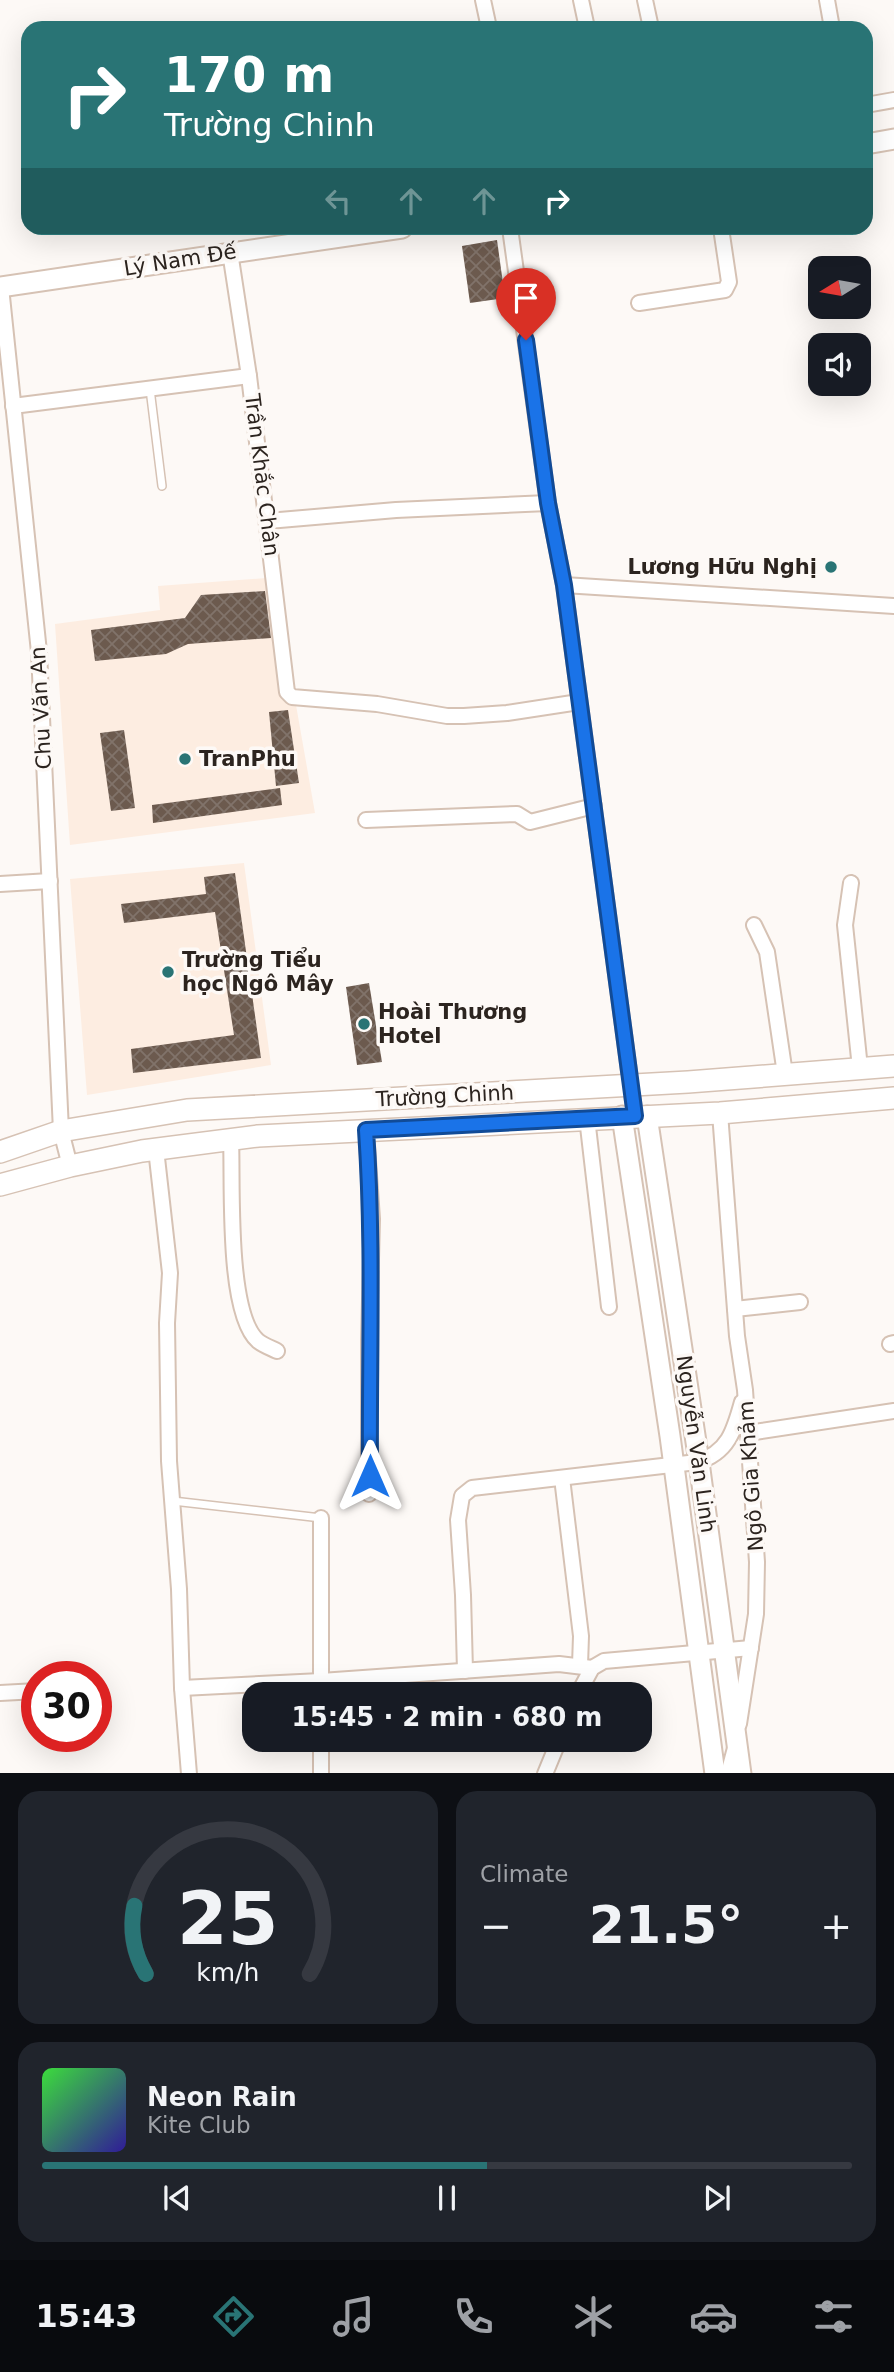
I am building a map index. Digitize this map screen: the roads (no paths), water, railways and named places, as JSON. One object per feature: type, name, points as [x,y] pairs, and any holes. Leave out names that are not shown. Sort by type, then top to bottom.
[{"type":"main road","name":"Trường Chinh","points":[[0,1152],[61,1131],[187,1110],[630,1085],[894,1066]]},
{"type":"main road","name":"Trường Chinh","points":[[0,1185],[70,1166],[156,1149],[231,1139],[720,1113],[894,1098]]},
{"type":"street","points":[[484,0],[488,21]]},
{"type":"street","points":[[581,0],[586,21]]},
{"type":"street","points":[[645,0],[650,21]]},
{"type":"street","points":[[827,0],[831,21]]},
{"type":"street","points":[[873,104],[894,100]]},
{"type":"street","points":[[873,143],[894,139]]},
{"type":"street","name":"Lý Nam Đế","points":[[1,287],[352,235]]},
{"type":"street","points":[[511,235],[548,503],[564,585],[634,1116]]},
{"type":"street","points":[[639,303],[725,290],[729,282],[722,235]]},
{"type":"street","name":"Trần Khắc Chân","points":[[230,252],[268,521],[287,692],[292,697],[377,704],[447,716],[507,713],[579,702]]},
{"type":"street","name":"Chu Văn An","points":[[1,287],[39,652],[61,1131],[70,1166]]},
{"type":"street","points":[[13,406],[249,376]]},
{"type":"street","points":[[268,521],[383,511],[548,503]]},
{"type":"street","points":[[564,585],[894,606]]},
{"type":"street","points":[[366,820],[517,814],[530,822],[594,806]]},
{"type":"street","points":[[0,884],[50,881]]},
{"type":"street","points":[[851,883],[845,925],[860,1068]]},
{"type":"street","points":[[754,925],[767,952],[785,1074]]},
{"type":"street","name":"Ngô Gia Khảm","points":[[720,1113],[735,1309],[745,1390],[757,1562],[756,1614],[736,1743],[728,1773]]},
{"type":"street","name":"Nguyễn Văn Linh","points":[[634,1116],[699,1461],[741,1773]]},
{"type":"street","name":"Nguyễn Văn Linh","points":[[634,1116],[674,1465],[715,1773]]},
{"type":"street","points":[[587,1118],[609,1307]]},
{"type":"street","points":[[366,1130],[372,1219],[369,1494]]},
{"type":"street","points":[[231,1139],[235,1276],[239,1305],[257,1340],[277,1351]]},
{"type":"street","points":[[156,1149],[170,1273],[167,1392],[189,1773]]},
{"type":"street","points":[[735,1309],[800,1302]]},
{"type":"street","points":[[465,1671],[458,1520],[462,1496],[472,1488],[674,1465],[717,1455],[731,1435],[745,1390]]},
{"type":"street","points":[[748,1433],[894,1411]]},
{"type":"street","points":[[562,1478],[586,1667],[582,1682]]},
{"type":"street","points":[[321,1518],[321,1682]]},
{"type":"street","points":[[372,1682],[559,1664],[586,1667],[604,1661],[751,1648]]},
{"type":"street","points":[[182,1688],[242,1688]]},
{"type":"street","points":[[0,1693],[21,1692]]},
{"type":"street","points":[[321,1752],[321,1773]]},
{"type":"street","points":[[545,1773],[554,1752]]},
{"type":"lane","points":[[150,389],[162,486]]},
{"type":"lane","points":[[172,1501],[321,1518]]},
{"type":"place","name":"Lương Hữu Nghị","points":[[831,567]]},
{"type":"place","name":"TranPhu","points":[[185,759]]},
{"type":"place","name":"Trường Tiểu học Ngô Mây","points":[[168,972]]},
{"type":"place","name":"Hoài Thương Hotel","points":[[364,1024]]}]
